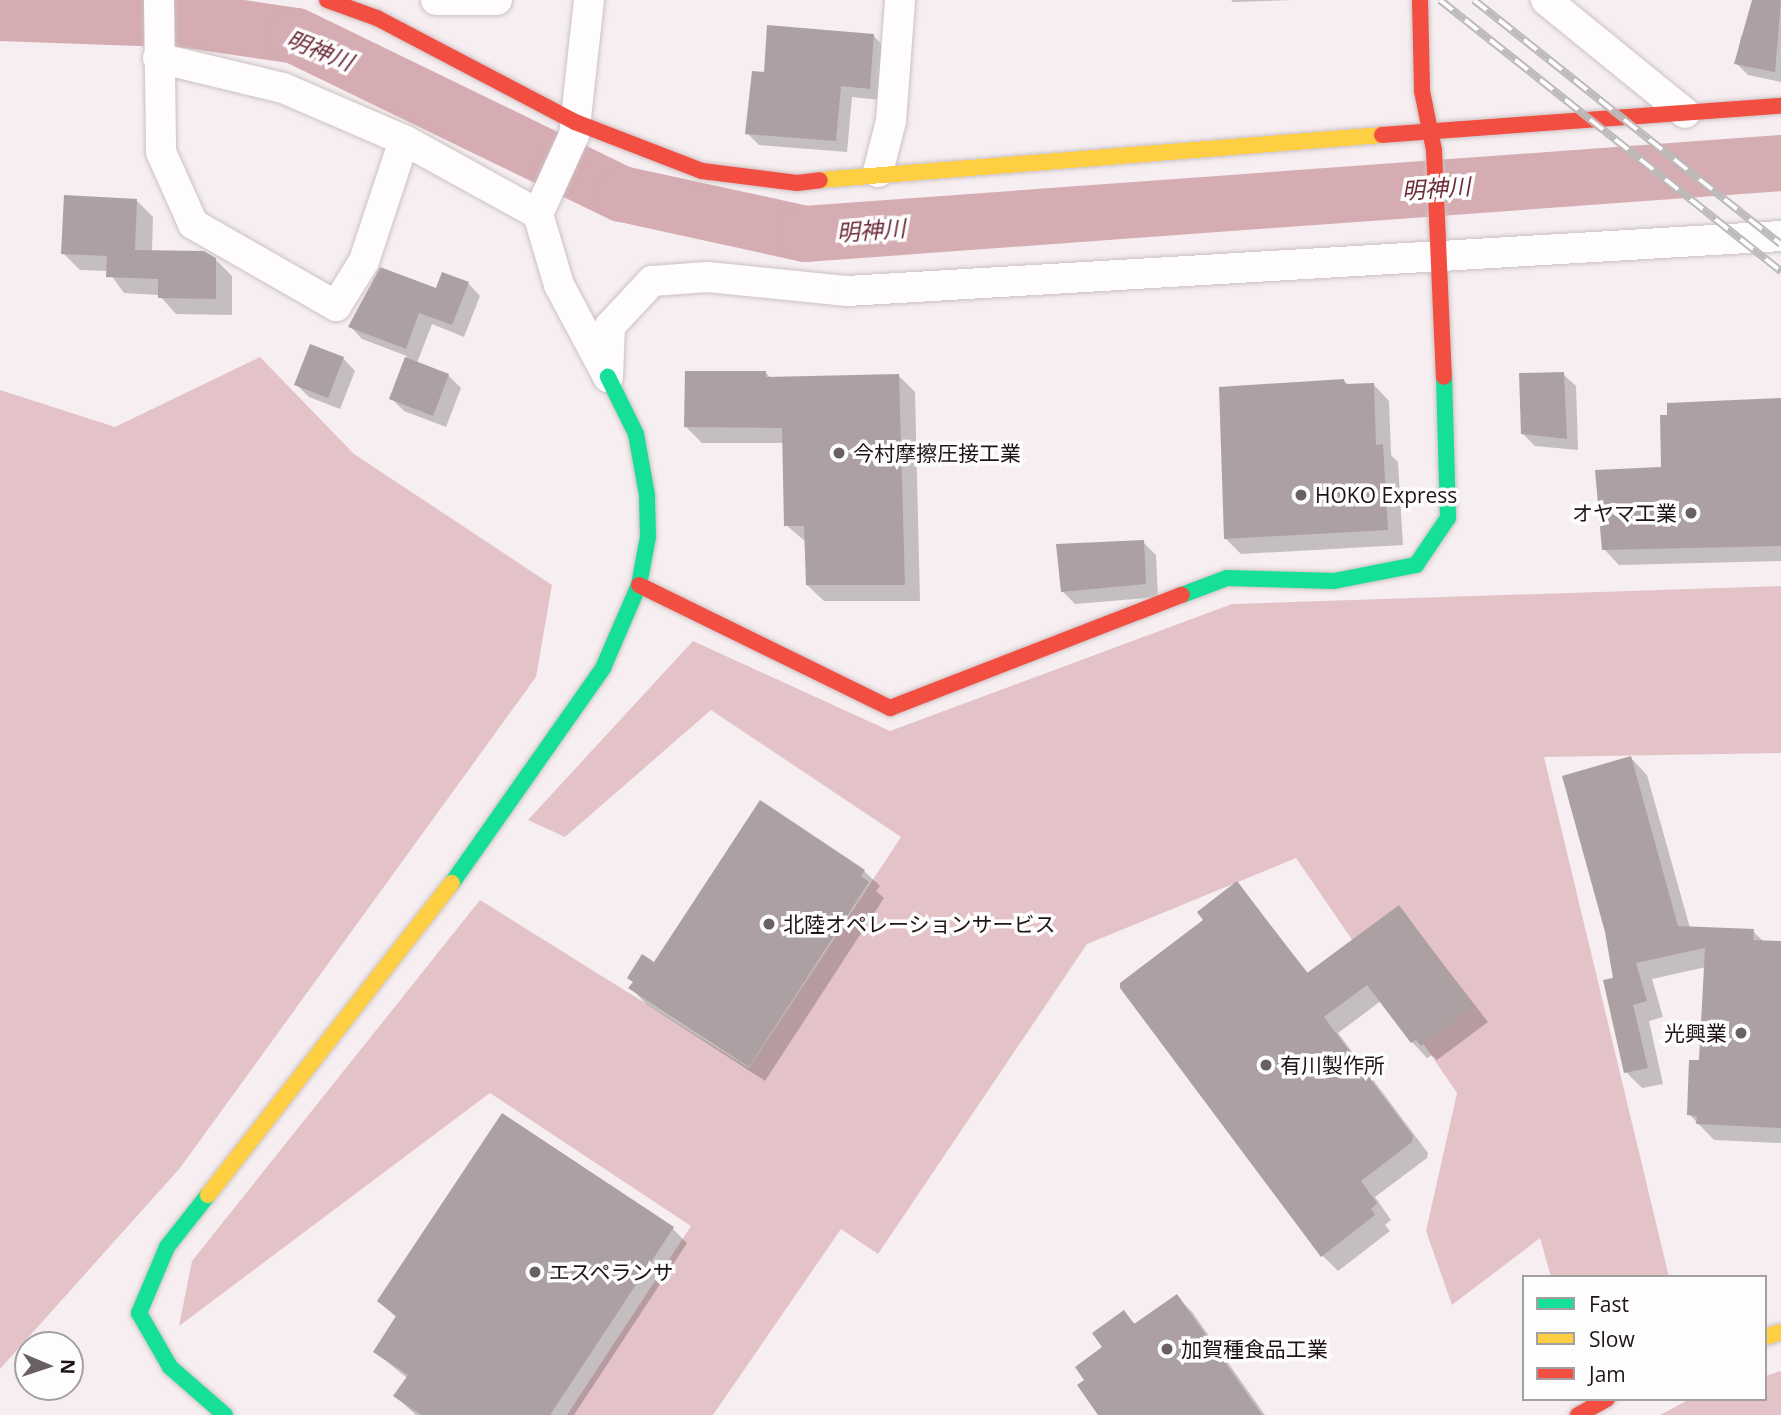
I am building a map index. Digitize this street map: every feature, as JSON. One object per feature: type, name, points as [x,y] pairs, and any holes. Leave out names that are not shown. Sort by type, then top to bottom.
[{"type":"street","points":[[159,0],[161,152],[193,224],[336,306],[364,261],[404,140]]},
{"type":"street","points":[[436,0],[497,0]]},
{"type":"street","points":[[225,1415],[170,1367],[139,1313],[167,1247],[435,908],[603,667],[639,585],[648,537],[647,495],[636,434],[559,285],[538,214],[575,128],[589,0]]},
{"type":"street","points":[[878,172],[891,121],[900,0]]},
{"type":"street","points":[[639,585],[890,708],[1227,578],[1334,581],[1416,565],[1448,518],[1439,239],[1434,150],[1422,91],[1420,0]]},
{"type":"street","points":[[1546,0],[1685,113]]},
{"type":"street","points":[[342,2],[377,18],[575,128],[702,171],[797,183],[878,172],[1781,106]]},
{"type":"street","points":[[158,50],[283,88],[404,140],[538,214]]},
{"type":"street","points":[[608,377],[610,326],[652,281],[708,277],[847,291],[1439,239],[1781,236]]},
{"type":"street","points":[[1578,1415],[1603,1401]]},
{"type":"shaded area","points":[[260,357],[354,454],[552,585],[536,677],[180,1168],[34,1331],[14,1331],[14,1353],[0,1369],[0,390],[115,427]]},
{"type":"shaded area","points":[[1781,586],[1781,753],[1544,757],[1669,1275],[1550,1275],[1540,1238],[1452,1305],[1426,1231],[1457,1093],[1296,858],[1087,944],[878,1254],[841,1229],[713,1415],[567,1415],[691,1226],[490,1093],[179,1326],[192,1261],[480,900],[749,1068],[901,837],[711,710],[565,837],[528,820],[693,641],[890,731],[1232,604]]},
{"type":"shaded area","points":[[1781,1371],[1781,1415],[1660,1415],[1686,1401],[1767,1401],[1767,1375]]},
{"type":"building","points":[[1752,0],[1781,0],[1775,72],[1734,64]]},
{"type":"building","points":[[767,25],[874,34],[870,89],[841,86],[836,141],[745,134],[752,71],[764,72]]},
{"type":"building","points":[[64,195],[137,199],[135,250],[204,251],[216,258],[216,299],[158,298],[158,279],[106,277],[107,256],[61,254]]},
{"type":"building","points":[[380,267],[436,288],[442,272],[469,282],[452,325],[419,313],[406,349],[348,327]]},
{"type":"building","points":[[310,344],[344,357],[328,398],[294,385]]},
{"type":"building","points":[[405,357],[449,374],[433,416],[389,399]]},
{"type":"building","name":"今村摩擦圧接工業","points":[[685,371],[766,371],[766,377],[899,374],[905,585],[806,585],[804,526],[784,526],[782,428],[684,427]]},
{"type":"building","points":[[1564,372],[1567,439],[1521,434],[1519,373]]},
{"type":"building","name":"HOKO Express","points":[[1344,379],[1345,384],[1374,383],[1376,445],[1383,444],[1388,530],[1224,539],[1219,387]]},
{"type":"building","name":"オヤマ工業","points":[[1781,398],[1781,546],[1602,550],[1595,470],[1661,467],[1660,415],[1667,415],[1667,403]]},
{"type":"building","points":[[1144,540],[1146,584],[1061,592],[1056,544]]},
{"type":"building","points":[[1631,756],[1678,926],[1754,929],[1753,940],[1781,941],[1781,1128],[1696,1124],[1697,1116],[1687,1115],[1689,1060],[1699,1060],[1705,948],[1636,963],[1647,1001],[1633,1005],[1648,1068],[1624,1073],[1603,980],[1613,978],[1605,932],[1562,776]]},
{"type":"building","name":"北陸オペレーションサービス","points":[[760,800],[865,870],[861,876],[869,882],[749,1067],[628,988],[633,982],[627,978],[642,954],[654,962]]},
{"type":"building","name":"有川製作所","points":[[1237,881],[1307,973],[1399,905],[1474,1006],[1421,1046],[1416,1040],[1411,1043],[1367,985],[1324,1017],[1413,1136],[1412,1142],[1361,1181],[1377,1203],[1371,1209],[1375,1215],[1321,1257],[1120,988],[1120,983],[1203,920],[1197,912]]},
{"type":"building","name":"エスペランサ","points":[[502,1113],[674,1227],[550,1415],[421,1415],[393,1396],[408,1375],[373,1352],[396,1316],[377,1301]]},
{"type":"building","name":"加賀種食品工業","points":[[1177,1294],[1262,1415],[1098,1415],[1077,1385],[1084,1380],[1075,1367],[1102,1347],[1092,1333],[1124,1310],[1134,1324]]},
{"type":"waterway","name":"明神川","points":[[0,13],[188,20],[296,36],[622,194],[805,234],[1781,163]]},
{"type":"railway","points":[[1440,0],[1781,271]]},
{"type":"railway","points":[[1474,0],[1781,244]]},
{"type":"traffic: fast","points":[[452,883],[603,668],[639,585],[648,537],[647,495],[636,434],[608,377]]},
{"type":"traffic: fast","points":[[1182,595],[1227,578],[1334,581],[1416,565],[1448,518],[1444,377]]},
{"type":"traffic: fast","points":[[208,1195],[167,1247],[139,1313],[170,1367],[225,1415]]},
{"type":"traffic: slow","points":[[820,180],[1382,135]]},
{"type":"traffic: slow","points":[[208,1195],[452,883]]},
{"type":"traffic: slow","points":[[1767,1336],[1781,1332]]},
{"type":"traffic: jam","points":[[327,0],[377,18],[575,122],[702,171],[797,183],[820,180]]},
{"type":"traffic: jam","points":[[1420,0],[1422,91],[1434,150],[1444,377]]},
{"type":"traffic: jam","points":[[1382,135],[1781,106]]},
{"type":"traffic: jam","points":[[639,585],[890,708],[1182,595]]},
{"type":"traffic: jam","points":[[1578,1415],[1603,1401]]},
{"type":"place","name":"今村摩擦圧接工業","points":[[839,453]]},
{"type":"place","name":"HOKO Express","points":[[1301,495]]},
{"type":"place","name":"オヤマ工業","points":[[1691,513]]},
{"type":"place","name":"北陸オペレーションサービス","points":[[769,924]]},
{"type":"place","name":"光興業","points":[[1741,1033]]},
{"type":"place","name":"有川製作所","points":[[1266,1065]]},
{"type":"place","name":"エスペランサ","points":[[535,1272]]},
{"type":"place","name":"加賀種食品工業","points":[[1167,1349]]}]
